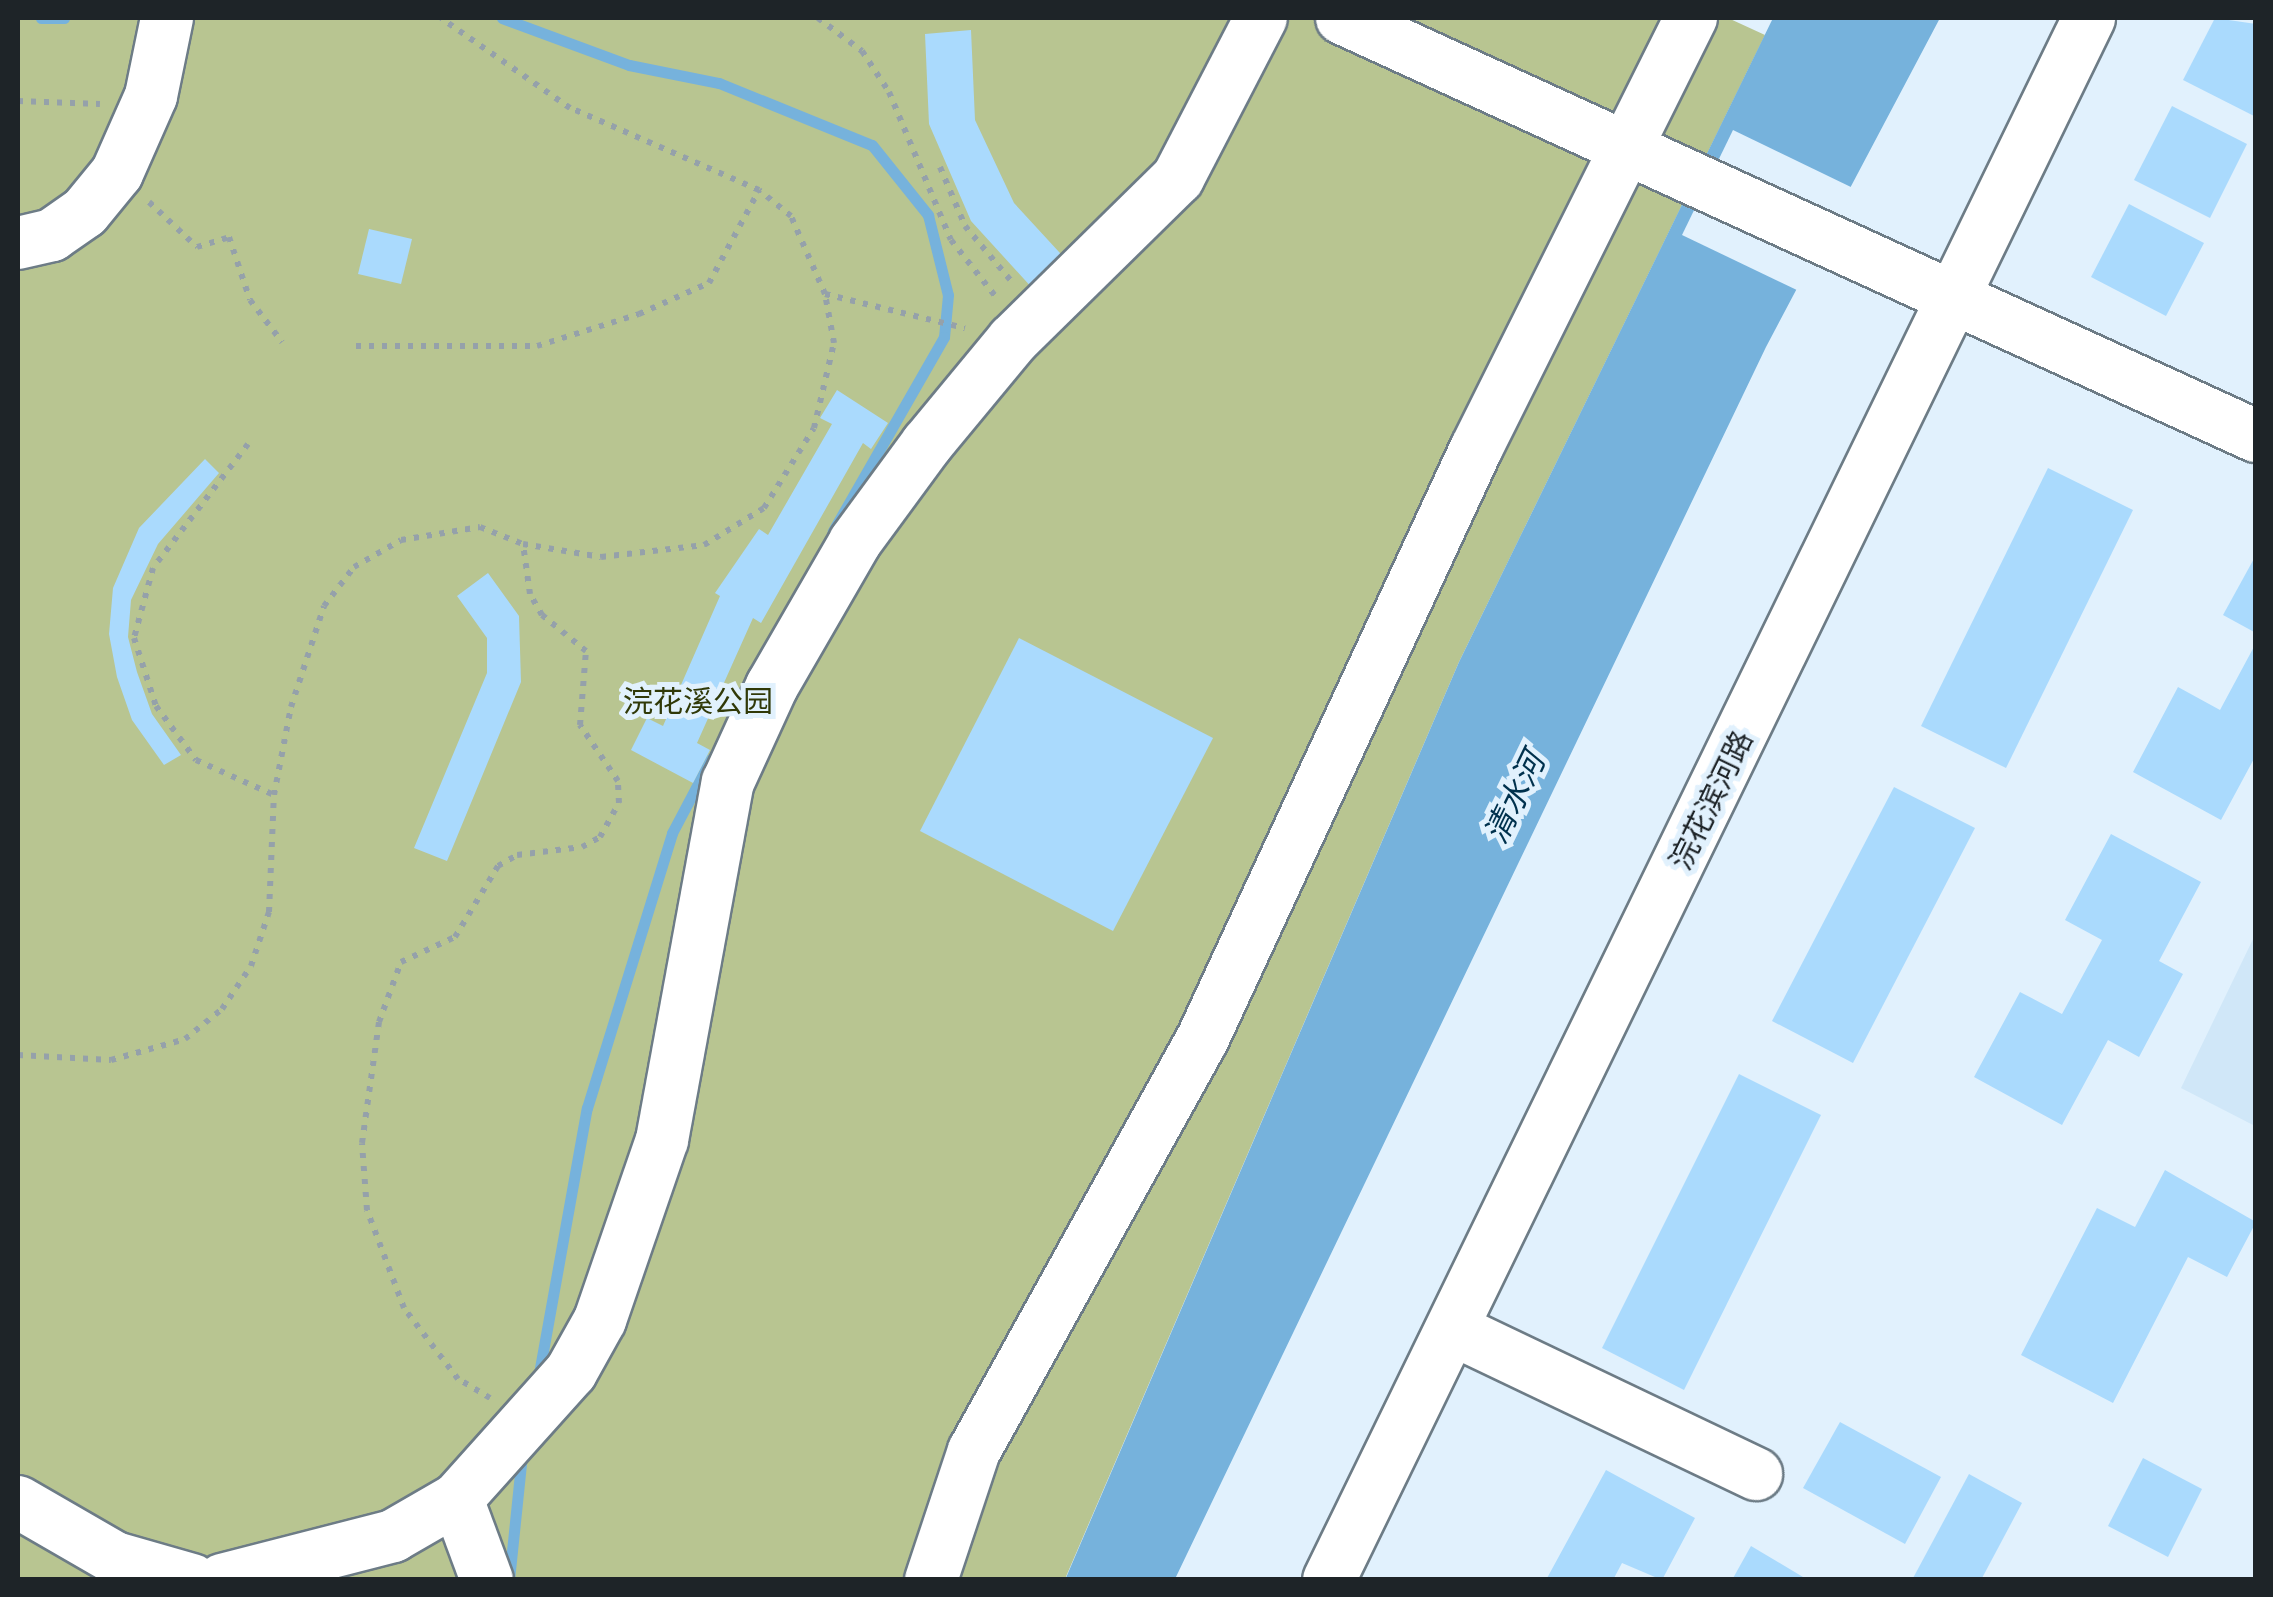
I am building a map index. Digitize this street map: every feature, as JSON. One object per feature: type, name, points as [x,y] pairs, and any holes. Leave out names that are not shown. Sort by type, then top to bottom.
[{"type":"street","points":[[18,243],[52,235],[85,212],[117,173],[152,96],[167,18]]},
{"type":"street","points":[[222,1580],[393,1536],[457,1500],[530,1421],[600,1320],[652,1172],[679,1072],[708,866],[735,766],[856,542],[1040,316],[1178,178],[1261,18]]},
{"type":"street","points":[[1342,18],[1625,150],[1699,178],[1955,293],[2256,436]]},
{"type":"street","points":[[931,1580],[974,1451],[1202,1040],[1476,449],[1691,18]]},
{"type":"street","name":"浣花滨河路","points":[[1329,1580],[2088,18]]},
{"type":"street","points":[[1452,1329],[1756,1474]]},
{"type":"street","points":[[457,1500],[487,1580]]},
{"type":"street","points":[[18,1502],[115,1558],[192,1580]]},
{"type":"path","points":[[18,1055],[111,1060],[185,1039],[222,1009],[251,966],[269,912],[274,795],[306,658],[324,606],[354,567],[402,540],[480,528],[524,544],[620,558],[704,546],[764,508],[814,428],[828,386],[834,342],[825,294],[791,216],[759,190],[570,108],[441,18]]},
{"type":"path","points":[[818,18],[862,51],[889,92],[951,240],[1040,316]]},
{"type":"path","points":[[18,102],[33,108],[108,102]]},
{"type":"path","points":[[940,168],[965,226],[1029,297],[1040,316]]},
{"type":"path","points":[[117,173],[197,247],[229,237],[250,300],[282,342]]},
{"type":"path","points":[[356,346],[537,346],[639,314],[708,284],[759,190]]},
{"type":"path","points":[[825,294],[958,326]]},
{"type":"path","points":[[248,444],[153,568],[134,638],[156,706],[196,760],[274,795]]},
{"type":"path","points":[[524,544],[530,594],[542,616],[586,651],[580,726],[618,781],[619,802],[600,837],[582,847],[517,855],[498,866],[454,937],[402,962],[379,1022],[362,1143],[367,1210],[404,1308],[458,1379],[530,1421]]},
{"type":"shaded area","points":[[2255,935],[2255,1126],[2181,1088]]},
{"type":"green space","name":"浣花溪公园","points":[[18,18],[1728,18],[1765,35],[1459,662],[1065,1579],[18,1579]]},
{"type":"water","name":"清水河","points":[[1773,18],[1940,18],[1766,347],[1175,1579],[1065,1580],[1459,662]]},
{"type":"pier","points":[[1733,130],[1855,189],[1801,292],[1682,235]]},
{"type":"building","points":[[2215,18],[2256,24],[2256,117],[2183,80]]},
{"type":"building","points":[[971,30],[975,120],[1014,203],[1071,265],[1034,290],[971,221],[929,124],[925,34]]},
{"type":"building","points":[[2172,106],[2247,144],[2210,218],[2134,180]]},
{"type":"building","points":[[2129,204],[2204,243],[2166,316],[2091,277]]},
{"type":"building","points":[[369,229],[412,239],[401,284],[358,274]]},
{"type":"building","points":[[837,390],[888,423],[871,449],[863,443],[761,623],[753,618],[697,743],[710,750],[693,783],[631,750],[647,718],[663,726],[720,596],[715,593],[759,529],[768,535],[832,424],[820,418]]},
{"type":"building","points":[[205,459],[219,473],[158,544],[131,600],[128,637],[137,672],[152,714],[181,755],[164,765],[132,720],[117,677],[109,634],[113,588],[139,528]]},
{"type":"building","points":[[2048,468],[2133,510],[2006,768],[1921,726]]},
{"type":"building","points":[[2256,555],[2256,633],[2223,615]]},
{"type":"building","points":[[488,573],[519,616],[521,682],[447,861],[414,848],[487,673],[487,638],[457,596]]},
{"type":"building","points":[[1019,638],[1213,738],[1113,931],[920,831]]},
{"type":"building","points":[[2256,643],[2256,755],[2221,820],[2133,772],[2178,687],[2220,710]]},
{"type":"building","points":[[1894,787],[1975,828],[1853,1063],[1772,1021]]},
{"type":"building","points":[[2111,834],[2201,882],[2159,961],[2183,974],[2139,1057],[2108,1040],[2062,1125],[1974,1077],[2020,992],[2062,1014],[2102,940],[2065,920]]},
{"type":"building","points":[[1739,1074],[1821,1115],[1684,1390],[1602,1348]]},
{"type":"building","points":[[2165,1170],[2256,1222],[2227,1277],[2188,1257],[2113,1403],[2021,1355],[2097,1208],[2135,1227]]},
{"type":"building","points":[[1840,1422],[1941,1477],[1905,1544],[1803,1488]]},
{"type":"building","points":[[2143,1458],[2202,1489],[2168,1557],[2108,1526]]},
{"type":"building","points":[[1606,1470],[1695,1518],[1662,1580],[1622,1563],[1613,1580],[1546,1580]]},
{"type":"building","points":[[1969,1474],[2022,1503],[1981,1580],[1912,1580]]},
{"type":"building","points":[[1751,1546],[1808,1580],[1732,1580]]},
{"type":"waterway","points":[[41,18],[64,18]]},
{"type":"waterway","points":[[502,18],[629,65],[719,83],[872,145],[928,215],[948,295],[944,337],[833,531]]},
{"type":"waterway","points":[[538,1379],[587,1108],[672,833],[711,759]]},
{"type":"waterway","points":[[509,1580],[522,1454]]}]
